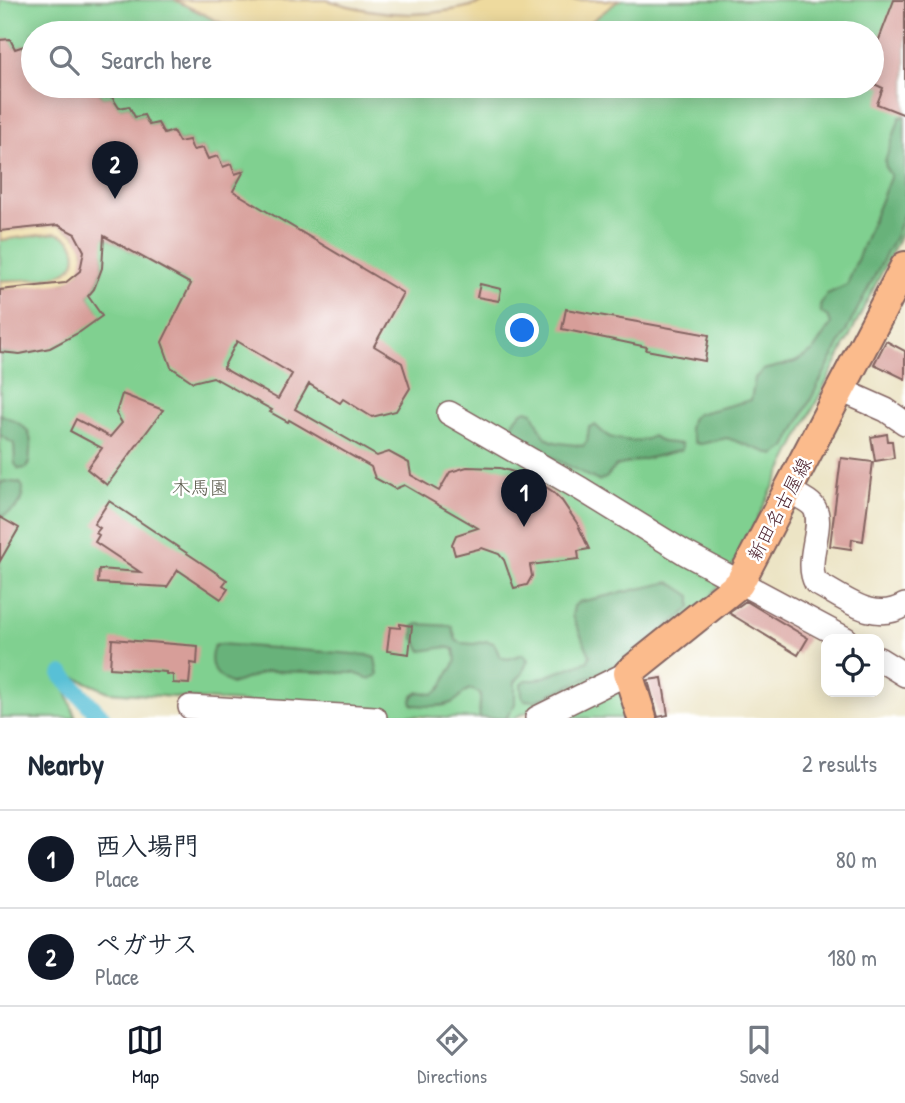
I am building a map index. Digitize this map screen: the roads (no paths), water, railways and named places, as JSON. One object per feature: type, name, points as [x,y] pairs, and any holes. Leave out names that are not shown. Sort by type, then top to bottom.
[{"type":"main road","name":"新田名古屋線","points":[[628,673],[740,584],[905,266]]},
{"type":"main road","points":[[628,673],[642,718]]},
{"type":"street","points":[[841,390],[886,410],[905,423]]},
{"type":"street","points":[[449,413],[740,584],[836,634]]},
{"type":"street","points":[[789,491],[813,506],[816,515],[811,567],[816,583],[873,612],[890,612],[905,605]]},
{"type":"street","points":[[884,662],[905,675]]},
{"type":"street","points":[[537,718],[628,673]]},
{"type":"street","points":[[199,718],[190,707],[375,718]]},
{"type":"waterway","points":[[62,675],[102,718]]},
{"type":"place","name":"ペガサス","points":[[115,199]]},
{"type":"place","name":"西入場門","points":[[524,527]]},
{"type":"park label","name":"木馬園","points":[[200,487]]}]
